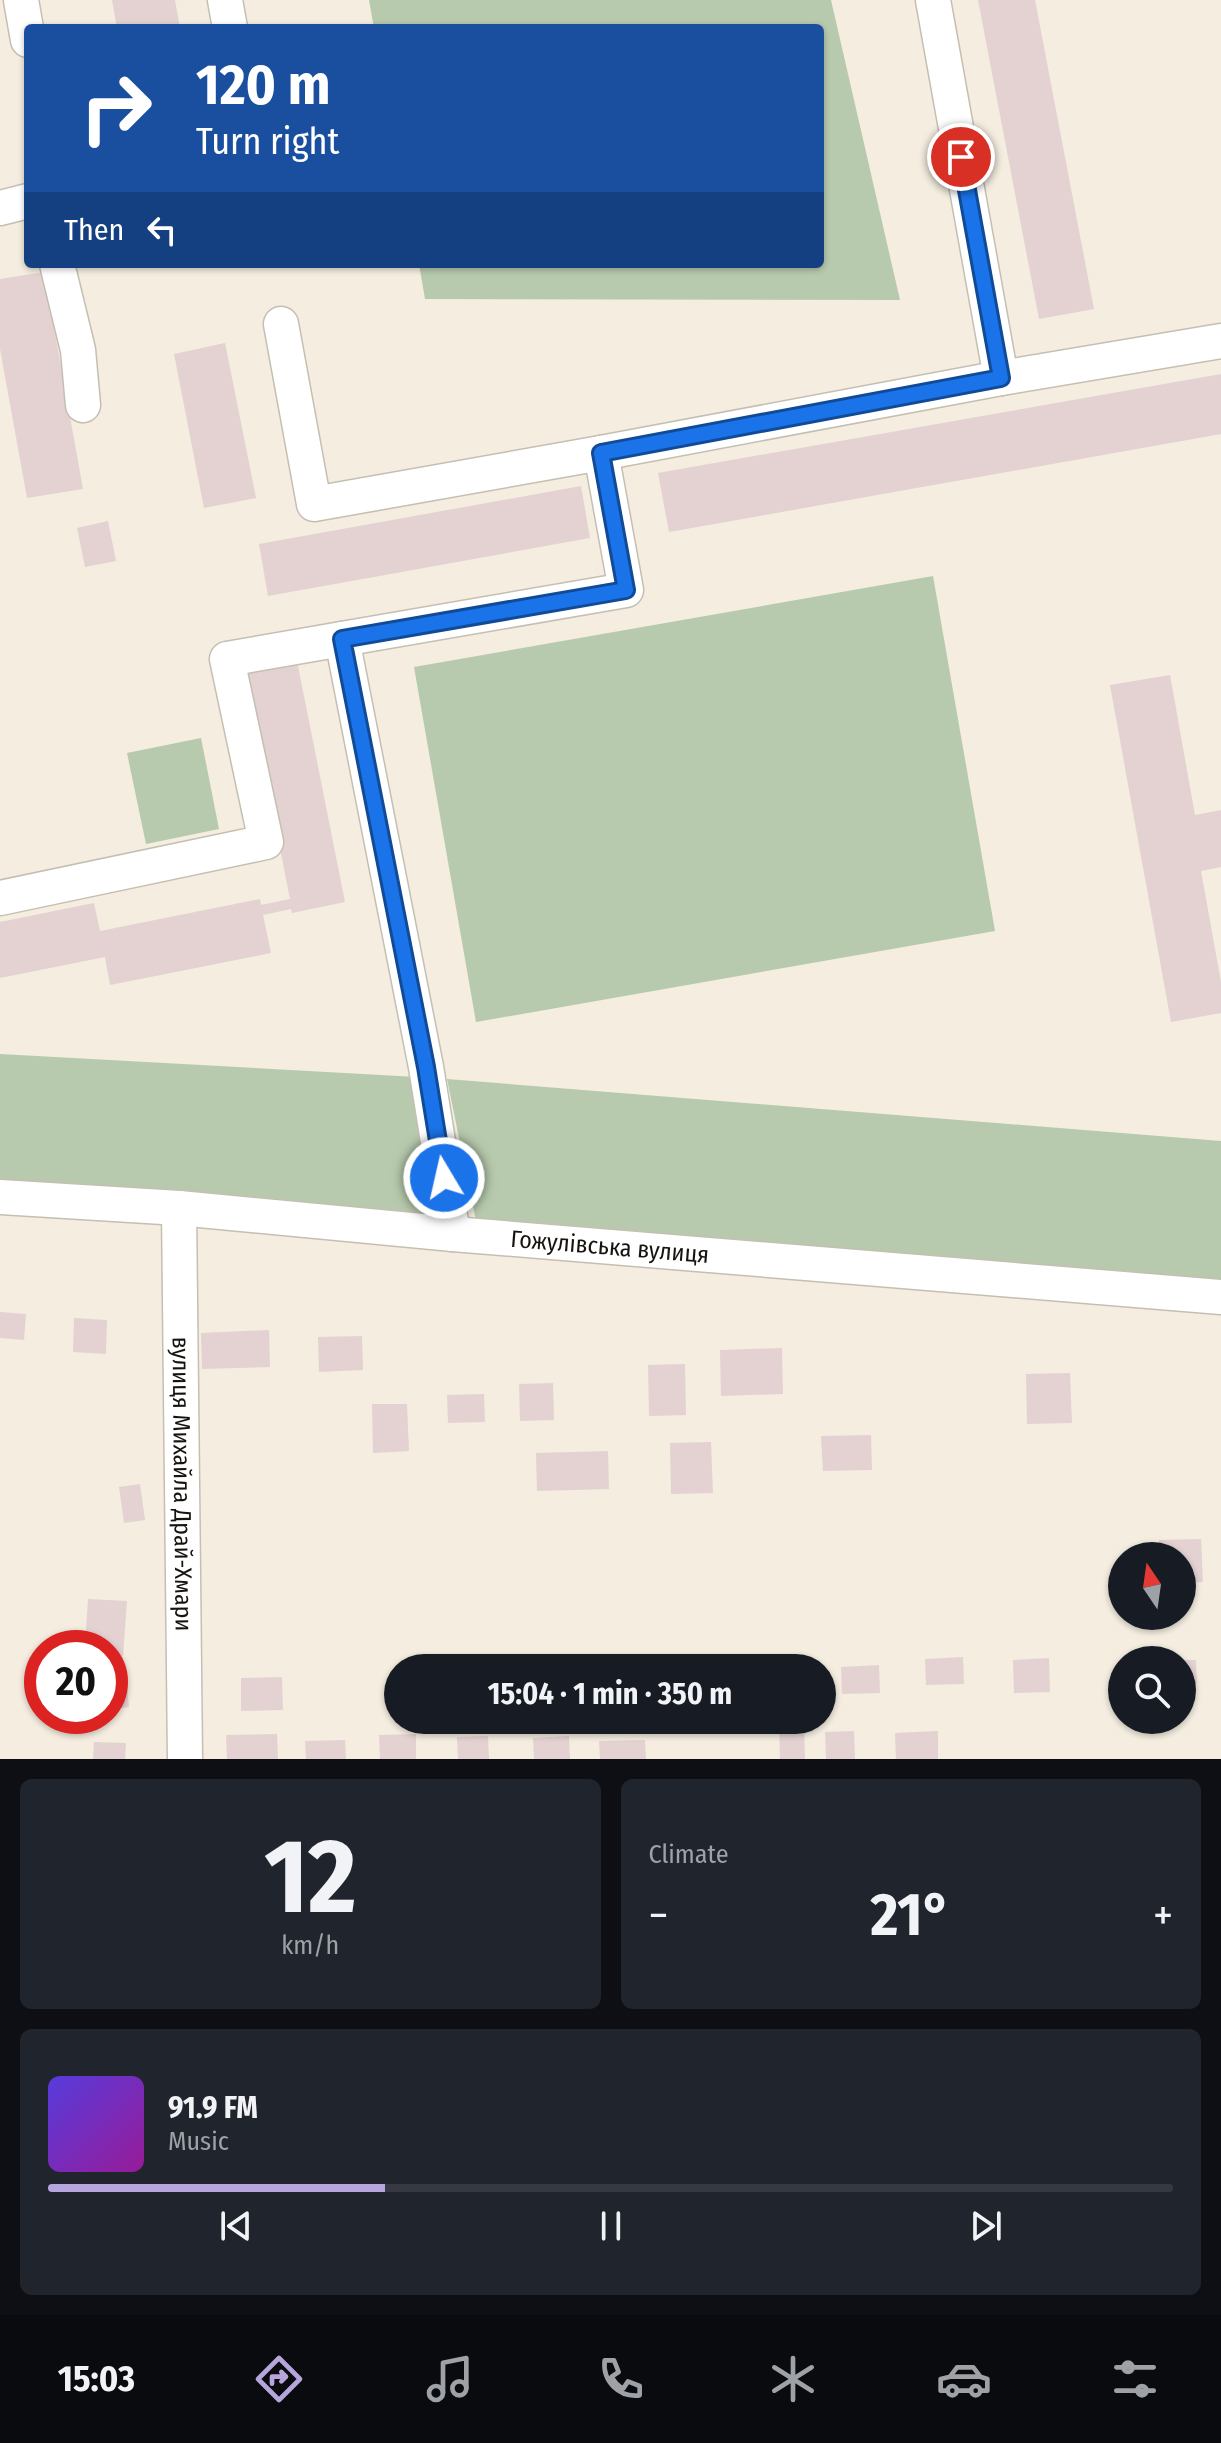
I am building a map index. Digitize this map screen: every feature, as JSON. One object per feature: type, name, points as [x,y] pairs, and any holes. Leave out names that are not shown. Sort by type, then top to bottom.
[{"type":"street","points":[[21,0],[25,24]]},
{"type":"street","points":[[225,0],[229,24]]},
{"type":"street","points":[[933,0],[1001,378]]},
{"type":"street","points":[[0,208],[24,202]]},
{"type":"street","points":[[58,268],[78,350],[83,405]]},
{"type":"street","points":[[281,324],[314,504],[1001,378],[1221,341]]},
{"type":"street","points":[[0,898],[266,842],[227,659],[626,590],[601,453]]},
{"type":"street","points":[[342,639],[426,1067],[453,1234]]},
{"type":"street","name":"Гожулівська вулиця","points":[[0,1197],[179,1208],[453,1234],[1221,1297]]},
{"type":"street","name":"вулиця Михайла Драй-Хмари","points":[[179,1208],[185,1759]]},
{"type":"green space","points":[[369,0],[831,0],[900,300],[425,299],[420,268],[824,268],[824,24],[373,24]]},
{"type":"green space","points":[[933,576],[995,931],[476,1022],[414,667]]},
{"type":"green space","points":[[201,738],[219,829],[146,844],[127,753]]},
{"type":"green space","points":[[0,1054],[417,1077],[437,1221],[0,1183]]},
{"type":"green space","points":[[447,1079],[1221,1141],[1221,1282],[476,1221]]},
{"type":"building","points":[[112,0],[175,0],[179,24],[116,24]]},
{"type":"building","points":[[978,0],[1035,0],[1094,309],[1039,319]]},
{"type":"building","points":[[44,272],[83,489],[27,498],[0,349],[0,279]]},
{"type":"building","points":[[225,343],[256,498],[204,508],[174,354]]},
{"type":"building","points":[[1221,374],[1221,434],[669,532],[658,473]]},
{"type":"building","points":[[581,486],[590,538],[268,596],[259,544]]},
{"type":"building","points":[[108,521],[116,561],[85,567],[77,528]]},
{"type":"building","points":[[296,656],[345,902],[292,913],[291,909],[263,915],[271,953],[110,985],[105,957],[0,978],[0,922],[94,903],[100,931],[260,899],[261,905],[290,899],[244,667]]},
{"type":"building","points":[[1170,675],[1195,815],[1221,810],[1221,867],[1201,871],[1221,982],[1221,1013],[1171,1022],[1110,685]]},
{"type":"building","points":[[0,1312],[26,1314],[24,1340],[0,1338]]},
{"type":"building","points":[[74,1318],[107,1320],[106,1354],[73,1352]]},
{"type":"building","points":[[269,1330],[270,1367],[202,1369],[201,1333]]},
{"type":"building","points":[[362,1336],[363,1370],[319,1372],[318,1337]]},
{"type":"building","points":[[782,1348],[783,1394],[721,1396],[720,1350]]},
{"type":"building","points":[[685,1364],[686,1415],[649,1416],[648,1365]]},
{"type":"building","points":[[1070,1373],[1072,1423],[1027,1424],[1026,1374]]},
{"type":"building","points":[[553,1383],[554,1420],[520,1421],[519,1384]]},
{"type":"building","points":[[484,1394],[485,1422],[448,1423],[447,1395]]},
{"type":"building","points":[[372,1404],[407,1404],[409,1451],[373,1453]]},
{"type":"building","points":[[871,1435],[872,1470],[823,1471],[821,1436]]},
{"type":"building","points":[[711,1442],[713,1493],[671,1494],[670,1443]]},
{"type":"building","points":[[608,1451],[609,1489],[537,1491],[536,1453]]},
{"type":"building","points":[[140,1484],[145,1520],[124,1523],[119,1487]]},
{"type":"building","points":[[1201,1539],[1203,1582],[1196,1582],[1196,1542],[1159,1540]]},
{"type":"building","points":[[88,1599],[127,1601],[125,1630],[86,1630]]},
{"type":"building","points":[[963,1657],[964,1684],[926,1685],[925,1659]]},
{"type":"building","points":[[1049,1658],[1050,1692],[1014,1693],[1013,1660]]},
{"type":"building","points":[[879,1665],[880,1693],[842,1694],[841,1667]]},
{"type":"building","points":[[282,1677],[283,1710],[241,1711],[241,1678]]},
{"type":"building","points":[[854,1731],[855,1759],[826,1759],[825,1734]]},
{"type":"building","points":[[938,1731],[938,1759],[896,1759],[895,1733]]},
{"type":"building","points":[[277,1734],[278,1759],[227,1759],[226,1735]]},
{"type":"building","points":[[416,1734],[416,1759],[380,1759],[379,1735]]},
{"type":"building","points":[[779,1734],[804,1734],[805,1759],[780,1759]]},
{"type":"building","points":[[488,1736],[489,1759],[458,1759],[457,1737]]},
{"type":"building","points":[[569,1736],[570,1759],[534,1759],[533,1738]]},
{"type":"building","points":[[345,1740],[346,1759],[306,1759],[305,1741]]},
{"type":"building","points":[[645,1740],[646,1759],[600,1759],[599,1741]]},
{"type":"building","points":[[94,1742],[126,1743],[125,1759],[93,1759]]},
{"type":"route","points":[[444,1178],[426,1067],[342,639],[626,590],[601,453],[1001,378],[961,157]]}]
